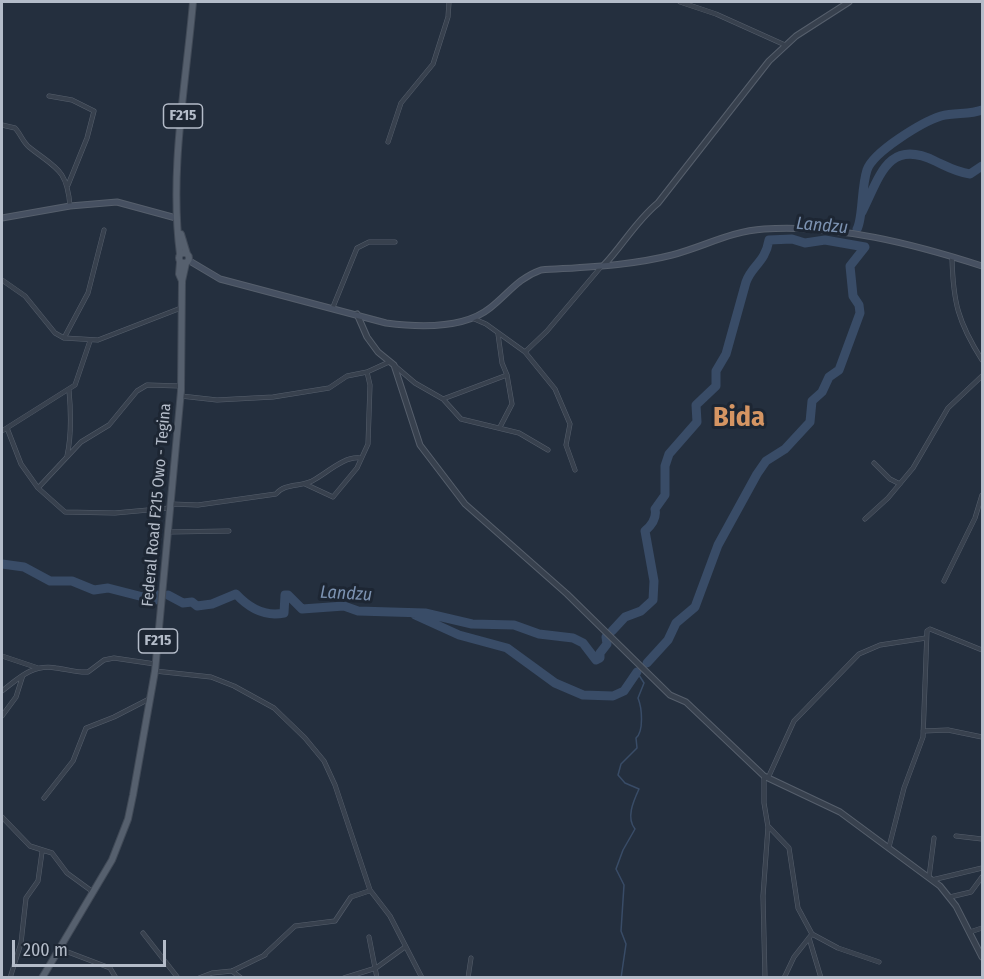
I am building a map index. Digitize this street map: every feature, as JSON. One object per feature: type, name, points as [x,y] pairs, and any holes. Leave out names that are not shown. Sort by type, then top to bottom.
[{"type":"main road","name":"F215","points":[[184,259],[176,218],[177,172],[193,2]]},
{"type":"main road","points":[[2,218],[70,206],[117,202],[176,218]]},
{"type":"main road","points":[[184,259],[220,279],[333,307],[386,323],[403,325],[425,325],[471,318],[491,307],[526,275],[541,270],[643,262],[732,234],[763,229],[838,232],[897,243],[982,266]]},
{"type":"main road","name":"Federal Road F215 Owo - Tegina","points":[[42,978],[112,860],[128,819],[156,667],[181,386],[182,282],[179,274],[184,259]]},
{"type":"street","points":[[388,142],[401,103],[433,64],[448,17],[449,2]]},
{"type":"street","points":[[680,2],[716,14],[785,45]]},
{"type":"street","points":[[525,352],[576,298],[595,271],[623,245],[640,217],[657,203],[749,85],[785,45],[849,2]]},
{"type":"street","points":[[50,96],[72,100],[94,111],[87,138],[68,185],[70,206]]},
{"type":"street","points":[[2,124],[15,128],[29,147],[51,161],[68,185]]},
{"type":"street","points":[[64,338],[88,293],[104,230]]},
{"type":"street","points":[[333,307],[357,248],[369,242],[395,242]]},
{"type":"street","points":[[952,258],[953,280],[960,319],[964,331],[982,360]]},
{"type":"street","points":[[2,280],[25,296],[55,333],[64,338],[90,341],[182,307]]},
{"type":"street","points":[[357,314],[367,337],[392,363],[415,383],[442,399],[461,419],[519,433],[548,450]]},
{"type":"street","points":[[471,318],[486,324],[525,352],[555,389],[570,424],[567,452],[575,470]]},
{"type":"street","points":[[498,334],[512,404],[500,427]]},
{"type":"street","points":[[2,431],[69,390],[79,376],[90,341]]},
{"type":"street","points":[[180,395],[217,400],[273,397],[329,388],[347,376],[392,363]]},
{"type":"street","points":[[392,363],[401,380],[420,445],[465,504],[567,594],[670,695],[691,707],[766,777],[831,807],[930,878],[950,897],[982,957]]},
{"type":"street","points":[[305,484],[333,497],[357,468],[367,448],[369,429],[370,385],[367,372]]},
{"type":"street","points":[[442,399],[507,375]]},
{"type":"street","points":[[865,519],[900,484],[920,458],[948,408],[982,376]]},
{"type":"street","points":[[38,488],[81,442],[109,425],[137,391],[147,386],[181,386]]},
{"type":"street","points":[[67,456],[72,432],[68,418],[69,390]]},
{"type":"street","points":[[7,428],[17,459],[38,488],[60,509],[71,514],[115,513],[198,505],[276,494],[281,488],[305,484],[350,459],[360,458]]},
{"type":"street","points":[[874,463],[890,479],[900,484]]},
{"type":"street","points":[[944,581],[975,518],[982,495]]},
{"type":"street","points":[[168,532],[229,531]]},
{"type":"street","points":[[889,847],[904,788],[920,747],[923,731],[927,631],[930,629],[982,650]]},
{"type":"street","points":[[765,978],[763,896],[768,827],[764,803],[766,777],[794,721],[859,654],[880,645],[926,638]]},
{"type":"street","points":[[2,656],[38,668]]},
{"type":"street","points":[[2,691],[24,673],[38,668],[52,667],[88,672],[104,660],[114,658],[211,677],[234,686],[274,708],[305,738],[324,761],[335,785],[370,891],[390,916],[422,978]]},
{"type":"street","points":[[2,716],[16,697],[24,673]]},
{"type":"street","points":[[44,798],[73,761],[86,728],[151,698]]},
{"type":"street","points":[[923,731],[948,730],[982,737]]},
{"type":"street","points":[[2,817],[30,846],[42,852],[52,853],[64,870],[93,893]]},
{"type":"street","points":[[768,827],[789,848],[798,908],[810,936],[821,978]]},
{"type":"street","points":[[956,836],[982,839]]},
{"type":"street","points":[[930,878],[934,838]]},
{"type":"street","points":[[10,978],[21,943],[26,901],[38,880],[42,852]]},
{"type":"street","points":[[930,878],[982,868]]},
{"type":"street","points":[[950,897],[971,892],[982,877]]},
{"type":"street","points":[[199,978],[212,973],[232,971],[265,955],[295,926],[335,921],[351,897],[370,891]]},
{"type":"street","points":[[970,932],[982,928]]},
{"type":"street","points":[[143,933],[178,978]]},
{"type":"street","points":[[810,936],[879,962]]},
{"type":"street","points":[[784,978],[794,957],[810,936]]},
{"type":"street","points":[[369,937],[377,978]]},
{"type":"street","points":[[344,978],[376,968],[405,947]]},
{"type":"street","points":[[59,948],[110,968],[116,978]]},
{"type":"street","points":[[468,978],[471,958]]},
{"type":"street","points":[[232,971],[241,978]]},
{"type":"waterway","name":"Landzu","points":[[857,229],[867,170],[878,155],[899,138],[933,119],[982,110]]},
{"type":"waterway","name":"Landzu","points":[[862,212],[874,186],[888,164],[906,154],[919,155],[956,171],[970,174],[982,166]]},
{"type":"waterway","name":"Landzu","points":[[612,631],[625,617],[641,611],[653,600],[654,581],[645,531],[653,521],[655,509],[665,495],[665,466],[669,454],[697,422],[696,405],[716,386],[716,371],[726,354],[746,282],[765,254],[769,240],[792,239],[805,243],[825,240],[865,247],[850,266],[853,296],[859,305],[860,313],[839,370],[829,377],[822,392],[812,401],[810,422],[785,449],[766,461],[757,474],[718,545],[695,607],[676,623],[668,640],[647,663]]},
{"type":"waterway","name":"Landzu","points":[[2,564],[24,567],[50,581],[72,581],[94,590],[108,588],[155,600],[157,595]]},
{"type":"waterway","name":"Landzu","points":[[168,595],[183,603],[192,602],[197,606],[212,604],[236,594],[246,603],[270,614],[284,613],[285,595],[288,595],[302,609],[344,606],[358,611],[425,613],[472,624],[514,625],[539,634],[573,638],[583,643],[596,660],[600,658],[600,653],[607,644],[606,637]]},
{"type":"waterway","name":"Landzu","points":[[415,615],[459,635],[507,648],[555,683],[583,695],[613,696],[624,691],[637,672]]},
{"type":"waterway","points":[[621,978],[626,944],[621,931],[624,885],[616,869],[623,850],[635,829],[631,815],[639,789],[625,783],[618,775],[621,764],[637,748],[636,738],[639,735],[642,719],[638,698],[644,683],[637,672]]},
{"type":"district","name":"Bida","points":[[739,418]]}]
